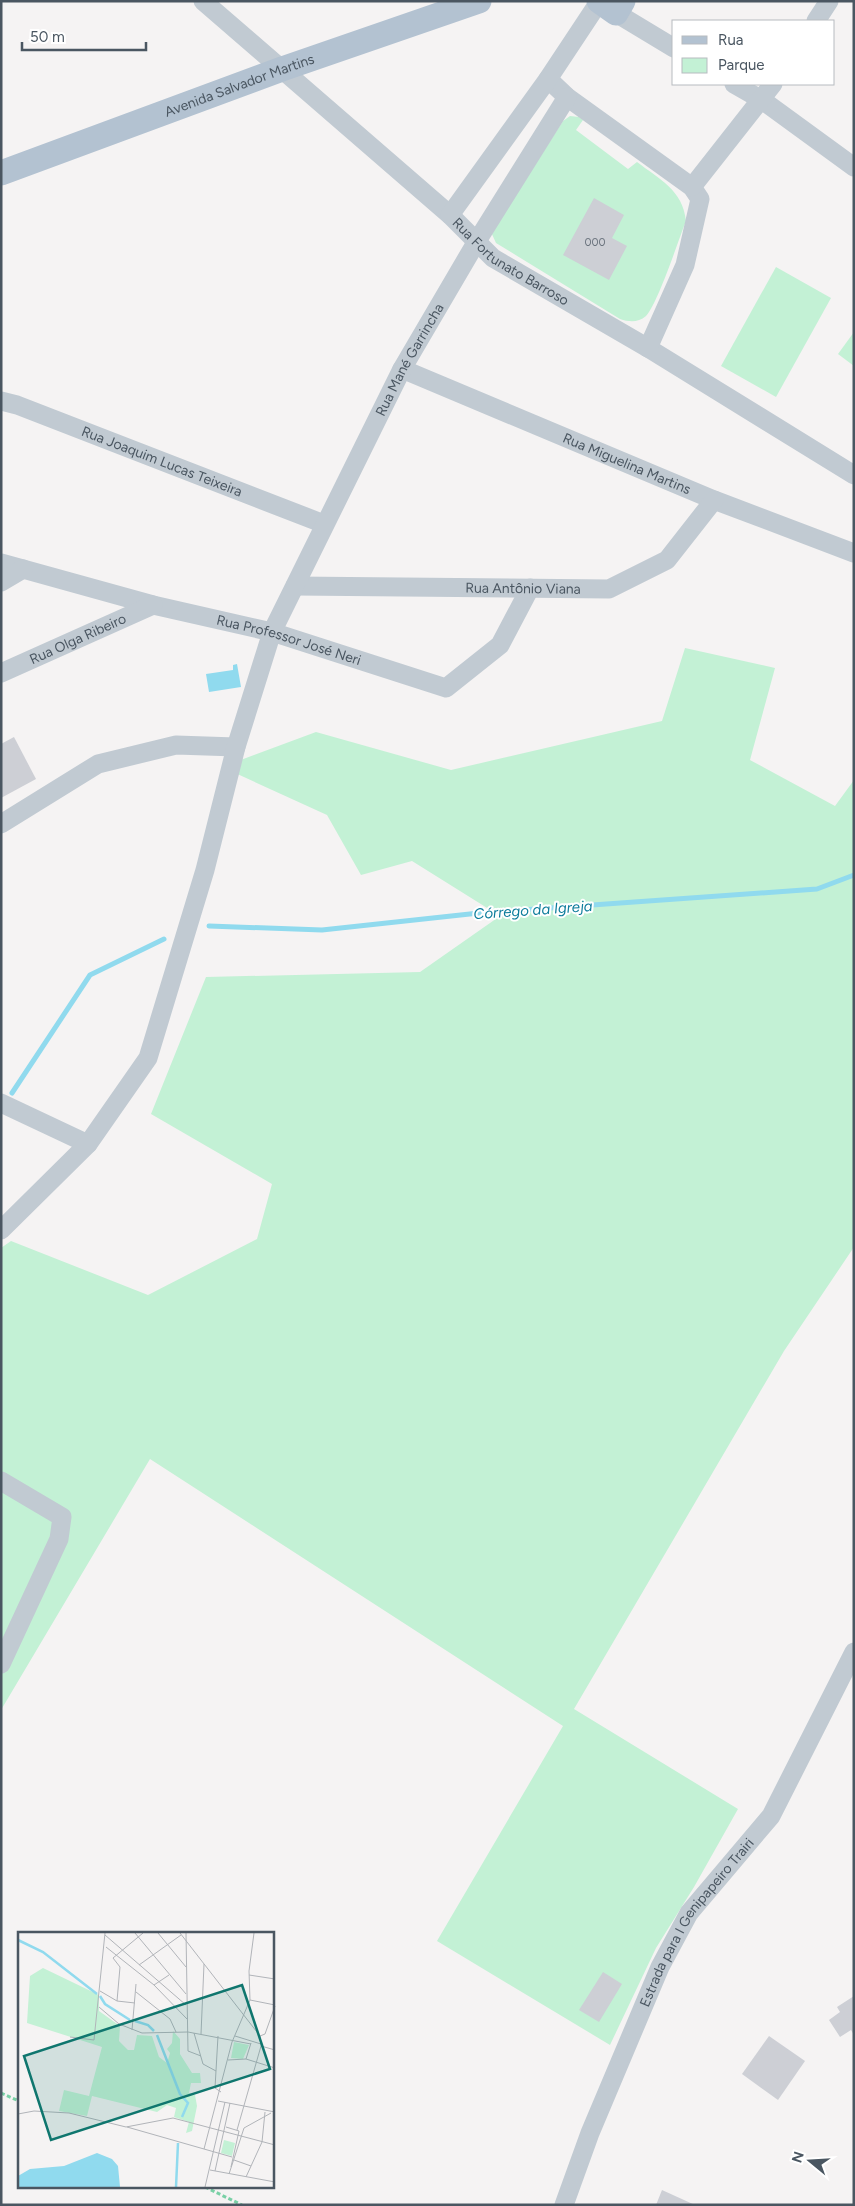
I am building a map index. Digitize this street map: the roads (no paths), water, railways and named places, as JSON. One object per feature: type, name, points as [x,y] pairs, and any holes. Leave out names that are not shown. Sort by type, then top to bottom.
[{"type":"main road","name":"Avenida Salvador Martins","points":[[1,172],[282,68],[479,1]]},
{"type":"street","name":"Rua Fortunato Barroso","points":[[203,1],[450,215],[493,258],[648,348],[854,475]]},
{"type":"street","points":[[817,20],[829,1]]},
{"type":"street","points":[[450,215],[548,79],[607,4],[672,47]]},
{"type":"street","points":[[548,79],[567,97],[692,187],[700,199],[686,265],[648,348]]},
{"type":"street","points":[[736,85],[762,100],[854,167]]},
{"type":"street","points":[[692,187],[772,85]]},
{"type":"street","name":"Rua Mané Garrincha","points":[[1,1230],[88,1144],[148,1058],[205,870],[236,747],[272,632],[402,369],[477,241],[567,97]]},
{"type":"street","name":"Rua Miguelina Martins","points":[[402,369],[714,500],[854,553]]},
{"type":"street","name":"Rua Joaquim Lucas Teixeira","points":[[1,401],[17,405],[324,524]]},
{"type":"street","name":"Rua Antônio Viana","points":[[295,586],[609,589],[667,560],[714,500]]},
{"type":"street","name":"Rua Professor José Neri","points":[[1,563],[152,605],[272,632],[446,688],[500,645],[530,588]]},
{"type":"street","points":[[1,582],[23,569]]},
{"type":"street","name":"Rua Olga Ribeiro","points":[[1,673],[152,605]]},
{"type":"street","points":[[1,824],[98,764],[176,745],[236,747]]},
{"type":"street","points":[[1,1103],[88,1144]]},
{"type":"street","points":[[1,1481],[62,1517],[59,1539],[1,1664]]},
{"type":"street","name":"Estrada para I Genipapeiro Trairi","points":[[564,2205],[590,2133],[660,1967],[689,1913],[771,1816],[854,1652]]},
{"type":"water","points":[[237,664],[241,687],[209,692],[206,674],[233,670],[233,665]]},
{"type":"waterway","name":"Córrego da Igreja","points":[[209,926],[322,930],[479,913],[817,889],[854,875]]},
{"type":"waterway","name":"Córrego da Igreja","points":[[12,1093],[90,975],[164,939]]}]
